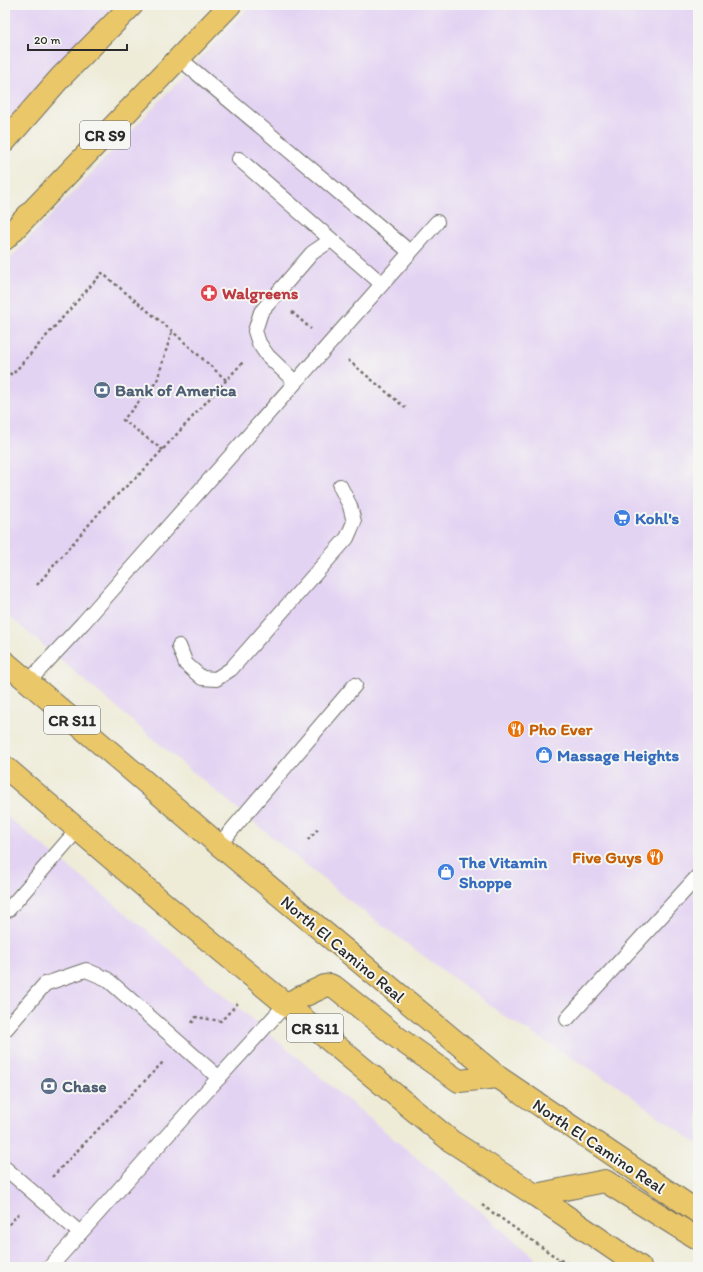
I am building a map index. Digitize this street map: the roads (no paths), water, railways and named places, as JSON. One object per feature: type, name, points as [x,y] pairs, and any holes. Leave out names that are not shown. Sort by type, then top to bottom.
[{"type":"main road","points":[[5,141],[60,78],[132,5]]},
{"type":"main road","name":"CR S9","points":[[5,239],[180,59],[230,5]]},
{"type":"main road","name":"North El Camino Real","points":[[5,662],[219,845],[498,1077],[698,1212]]},
{"type":"main road","name":"CR S11","points":[[5,767],[167,906],[450,1141],[535,1195],[640,1267]]},
{"type":"main road","points":[[286,1004],[330,985],[336,988],[398,1038],[459,1081],[498,1077]]},
{"type":"main road","points":[[535,1195],[605,1180],[698,1240]]},
{"type":"lane","points":[[180,59],[410,252]]},
{"type":"lane","points":[[239,159],[382,284]]},
{"type":"lane","points":[[28,682],[83,623],[437,222]]},
{"type":"lane","points":[[295,382],[267,355],[259,343],[255,331],[261,312],[312,253],[331,240]]},
{"type":"lane","points":[[178,646],[186,664],[202,678],[216,679],[231,669],[347,538],[354,522],[350,506],[340,486]]},
{"type":"lane","points":[[219,845],[355,685]]},
{"type":"lane","points":[[6,910],[78,829]]},
{"type":"lane","points":[[567,1019],[698,876]]},
{"type":"lane","points":[[5,1030],[45,984],[86,970],[107,979],[219,1078]]},
{"type":"lane","points":[[50,1267],[286,1004]]},
{"type":"lane","points":[[5,1168],[80,1232]]},
{"type":"place","name":"Walgreens","points":[[209,293]]},
{"type":"place","name":"Bank of America","points":[[102,390]]},
{"type":"place","name":"Kohl's","points":[[622,518]]},
{"type":"place","name":"Pho Ever","points":[[516,729]]},
{"type":"place","name":"Massage Heights","points":[[544,755]]},
{"type":"place","name":"Five Guys","points":[[655,857]]},
{"type":"place","name":"The Vitamin Shoppe","points":[[446,872]]},
{"type":"place","name":"Chase","points":[[49,1086]]}]
